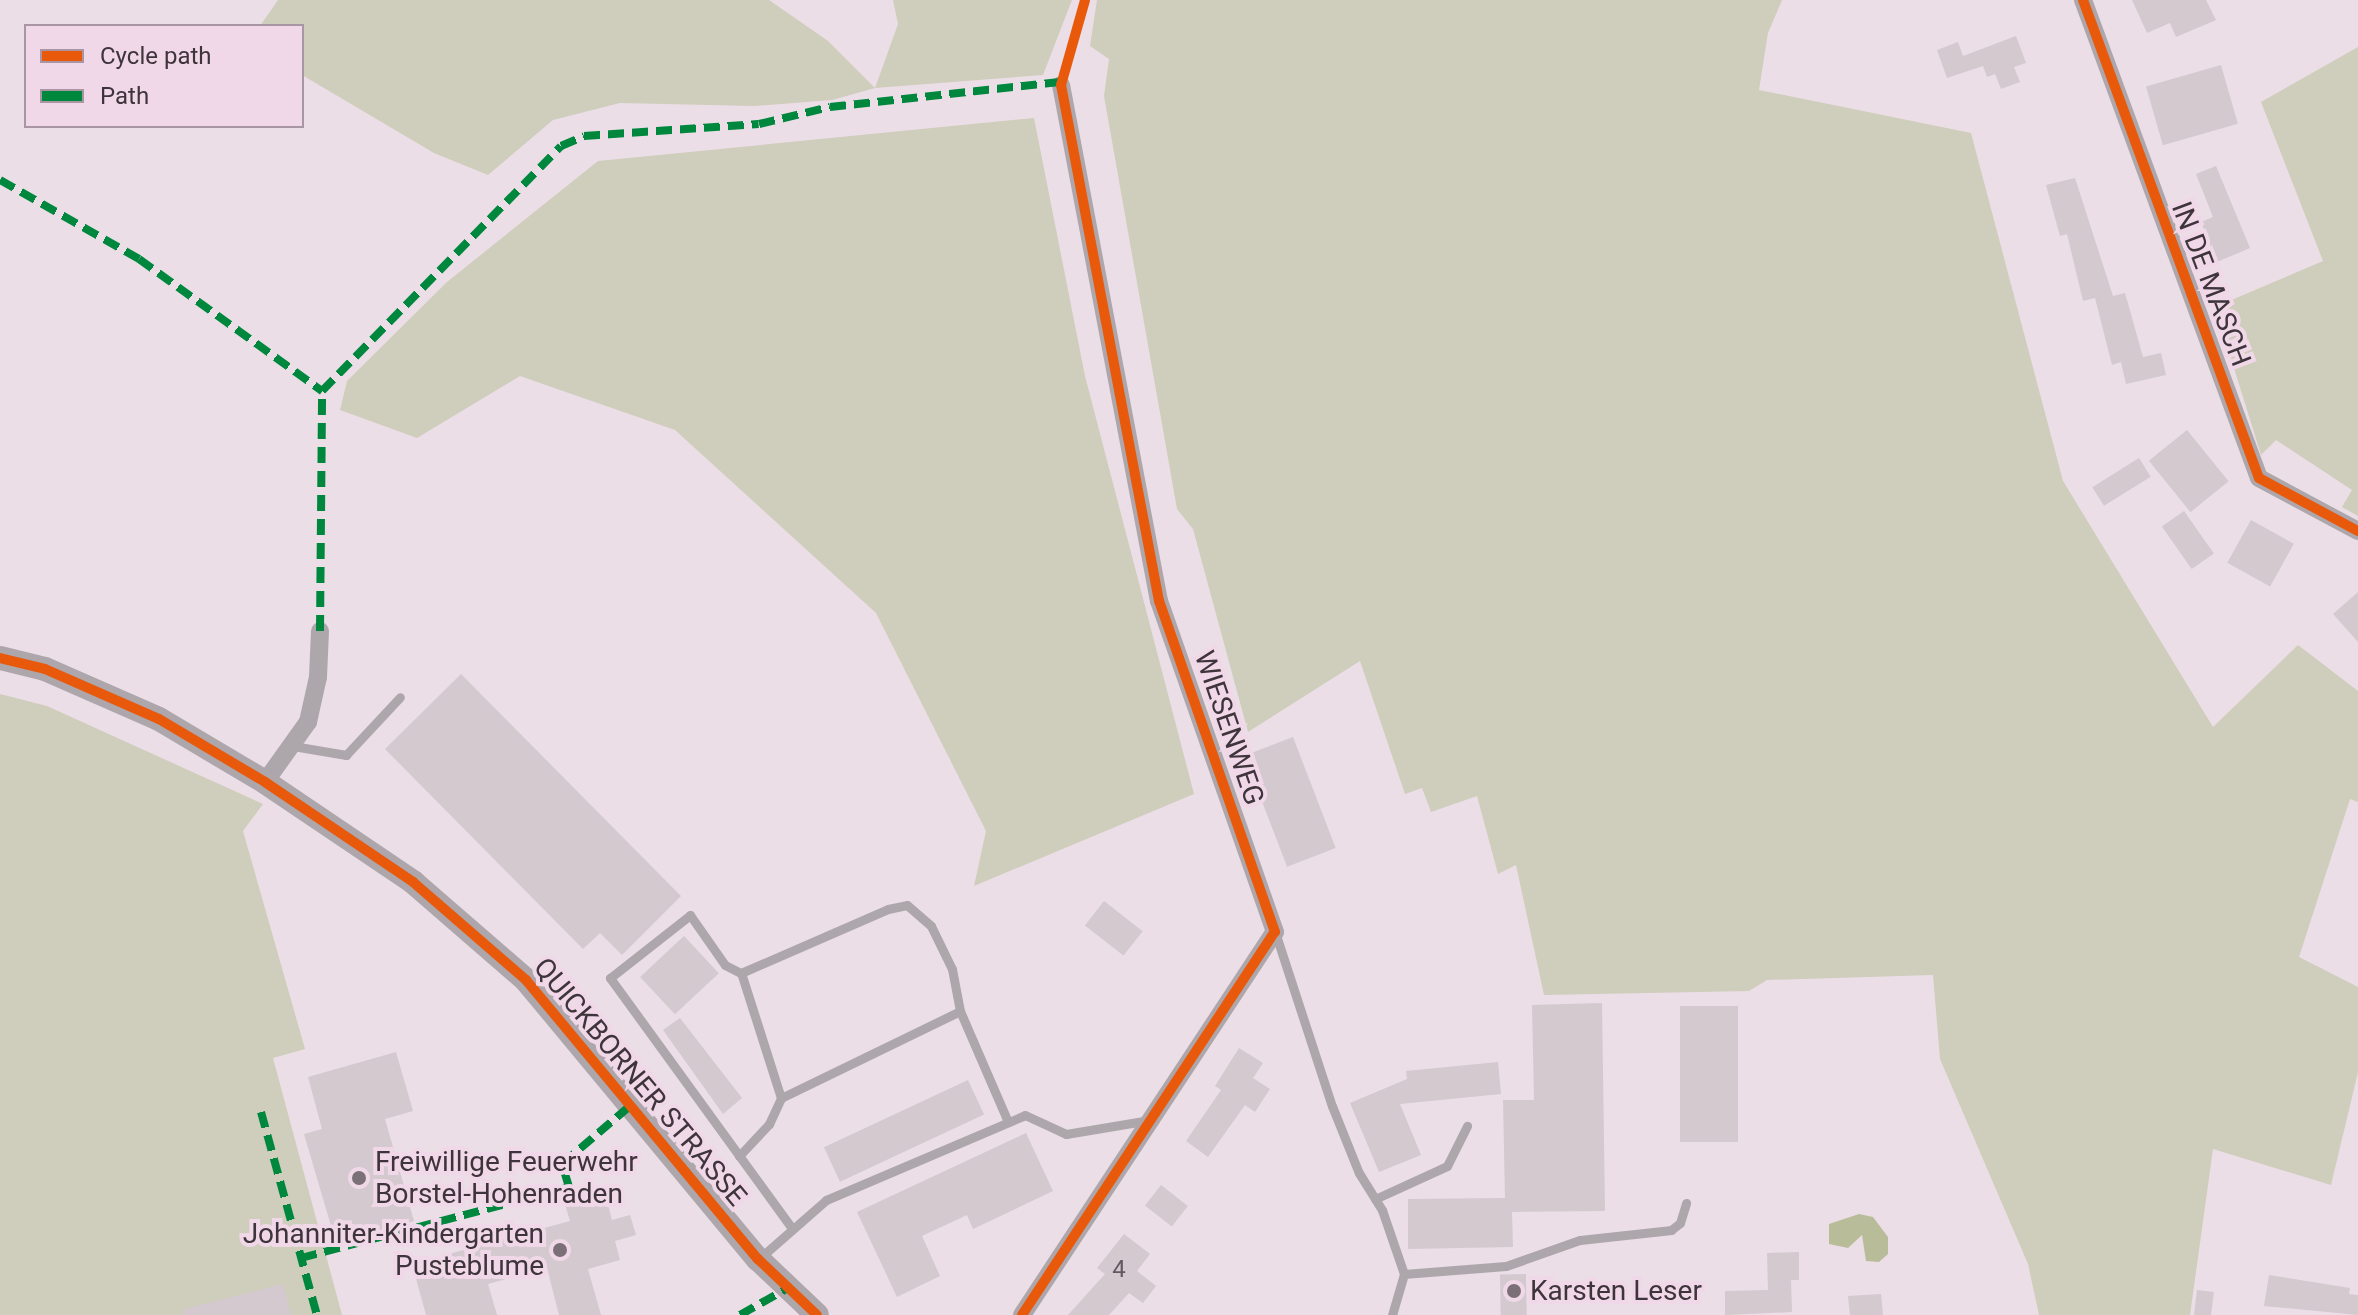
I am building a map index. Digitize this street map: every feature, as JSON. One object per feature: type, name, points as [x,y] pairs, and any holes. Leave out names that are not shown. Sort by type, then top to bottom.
[{"type":"main road","name":"QUICKBORNER STRASSE","points":[[0,658],[45,669],[159,719],[265,782],[413,882],[526,980],[758,1259],[817,1315]]},
{"type":"street","name":"IN DE MASCH","points":[[2083,0],[2259,478],[2358,531]]},
{"type":"street","name":"WIESENWEG","points":[[1061,85],[1159,601],[1275,932]]},
{"type":"street","points":[[265,782],[308,722],[318,677],[320,631]]},
{"type":"street","points":[[1022,1315],[1275,932]]},
{"type":"lane","points":[[293,746],[346,755],[400,697]]},
{"type":"lane","points":[[741,973],[888,909],[907,905],[931,926],[942,947],[952,969],[960,1011],[1008,1122]]},
{"type":"lane","points":[[781,1098],[741,973],[725,965],[690,915],[610,978],[791,1227]]},
{"type":"lane","points":[[1275,932],[1332,1106],[1375,1199],[1404,1274],[1392,1315]]},
{"type":"lane","points":[[739,1156],[769,1124],[781,1098],[960,1011]]},
{"type":"lane","points":[[758,1259],[791,1227],[826,1200],[1025,1115],[1066,1134],[1151,1120]]},
{"type":"lane","points":[[1375,1199],[1447,1166],[1467,1126]]},
{"type":"lane","points":[[1404,1274],[1506,1266],[1580,1240],[1671,1230],[1680,1223],[1686,1203]]},
{"type":"shaded area","points":[[278,0],[769,0],[828,41],[875,88],[832,100],[754,106],[620,103],[553,120],[488,175],[434,153],[304,76],[304,24],[261,24]]},
{"type":"shaded area","points":[[893,0],[1072,0],[1043,75],[875,88],[898,24]]},
{"type":"shaded area","points":[[1097,0],[1782,0],[1768,33],[1759,90],[1971,133],[2063,481],[2213,727],[2298,645],[2358,691],[2358,802],[2350,799],[2299,957],[2358,987],[2358,1072],[2331,1185],[2213,1149],[2190,1315],[2039,1315],[2028,1264],[1940,1059],[1933,975],[1767,980],[1749,991],[1544,995],[1516,865],[1498,874],[1477,796],[1431,812],[1422,788],[1405,794],[1360,661],[1248,732],[1193,529],[1177,509],[1104,96],[1109,59],[1090,46]]},
{"type":"shaded area","points":[[2358,47],[2358,516],[2342,507],[2352,490],[2276,440],[2261,455],[2215,307],[2323,261],[2261,102]]},
{"type":"shaded area","points":[[1034,118],[1085,376],[1194,794],[974,886],[986,831],[876,613],[675,430],[520,376],[417,438],[340,410],[347,381],[447,282],[598,161]]},
{"type":"shaded area","points":[[0,694],[47,706],[263,804],[243,831],[305,1049],[273,1058],[342,1315],[0,1315]]},
{"type":"shaded area","points":[[1859,1214],[1873,1217],[1888,1237],[1888,1254],[1879,1262],[1866,1261],[1862,1235],[1848,1248],[1829,1244],[1829,1224]]},
{"type":"building","points":[[2132,0],[2206,0],[2216,20],[2176,37],[2170,23],[2147,33]]},
{"type":"building","points":[[2016,36],[2026,63],[2014,67],[2020,82],[2001,89],[1995,74],[1987,77],[1983,66],[1947,78],[1937,50],[1958,42],[1963,56]]},
{"type":"building","points":[[2221,65],[2238,124],[2163,145],[2146,86]]},
{"type":"building","points":[[2216,166],[2250,248],[2217,262],[2201,222],[2213,217],[2196,174]]},
{"type":"building","points":[[2075,178],[2113,296],[2125,293],[2143,357],[2161,353],[2166,375],[2126,384],[2121,362],[2112,365],[2095,298],[2083,301],[2067,234],[2060,236],[2046,185]]},
{"type":"building","points":[[2187,430],[2229,481],[2190,512],[2149,461]]},
{"type":"building","points":[[2139,458],[2151,477],[2104,506],[2092,487]]},
{"type":"building","points":[[2184,511],[2214,554],[2192,569],[2162,526]]},
{"type":"building","points":[[2251,520],[2294,544],[2270,587],[2227,563]]},
{"type":"building","points":[[2358,592],[2358,642],[2333,614]]},
{"type":"building","points":[[461,674],[681,896],[622,955],[600,933],[583,949],[385,749]]},
{"type":"building","points":[[1293,737],[1336,848],[1287,867],[1244,756]]},
{"type":"building","points":[[1104,901],[1143,931],[1124,956],[1085,925]]},
{"type":"building","points":[[684,936],[719,973],[675,1014],[640,977]]},
{"type":"building","points":[[1602,1003],[1605,1211],[1512,1212],[1513,1247],[1408,1249],[1408,1199],[1505,1198],[1503,1100],[1534,1100],[1532,1005]]},
{"type":"building","points":[[1680,1006],[1738,1006],[1738,1142],[1680,1142]]},
{"type":"building","points":[[680,1018],[742,1098],[723,1114],[663,1030]]},
{"type":"building","points":[[1239,1048],[1263,1063],[1253,1078],[1270,1089],[1255,1112],[1245,1105],[1208,1157],[1186,1141],[1221,1090],[1215,1086]]},
{"type":"building","name":"Freiwillige Feuerwehr Borstel-Hohenraden","points":[[396,1052],[413,1111],[385,1119],[414,1221],[336,1243],[304,1134],[322,1129],[308,1077]]},
{"type":"building","points":[[1498,1062],[1501,1094],[1400,1104],[1421,1155],[1379,1172],[1350,1103],[1407,1079],[1406,1071]]},
{"type":"building","points":[[968,1080],[984,1114],[840,1182],[824,1147]]},
{"type":"building","points":[[1026,1133],[1053,1191],[973,1229],[967,1215],[922,1236],[940,1276],[897,1297],[857,1212]]},
{"type":"building","points":[[1161,1185],[1188,1206],[1172,1226],[1145,1205]]},
{"type":"building","points":[[604,1190],[612,1220],[630,1215],[636,1235],[615,1241],[620,1260],[588,1269],[601,1315],[559,1315],[547,1268],[488,1284],[497,1315],[426,1315],[412,1264],[570,1221],[564,1201]]},
{"type":"building","points":[[1124,1234],[1150,1254],[1137,1271],[1156,1286],[1143,1303],[1129,1293],[1109,1315],[1068,1315],[1105,1274],[1097,1268]]},
{"type":"building","points":[[1799,1252],[1799,1280],[1791,1280],[1792,1312],[1725,1315],[1725,1291],[1768,1290],[1767,1253]]},
{"type":"building","name":"Karsten Leser","points":[[1500,1274],[1526,1274],[1527,1315],[1501,1315]]},
{"type":"building","points":[[2269,1275],[2350,1288],[2349,1294],[2358,1295],[2358,1315],[2264,1306]]},
{"type":"building","points":[[283,1284],[291,1315],[184,1315],[184,1309]]},
{"type":"building","points":[[2197,1290],[2214,1292],[2211,1315],[2194,1315]]},
{"type":"building","points":[[1881,1294],[1883,1315],[1850,1315],[1848,1296]]},
{"type":"marked path","points":[[320,631],[322,391],[561,146],[584,136],[759,124],[830,107],[1062,82]]},
{"type":"marked path","points":[[0,180],[139,259],[322,391]]},
{"type":"marked path","points":[[301,1258],[569,1187],[562,1164],[631,1105]]},
{"type":"marked path","points":[[261,1112],[317,1315]]},
{"type":"marked path","points":[[740,1315],[786,1289]]},
{"type":"cycle path","points":[[1022,1315],[1275,932],[1159,601],[1061,85],[1085,0]]},
{"type":"cycle path","points":[[2083,0],[2259,478],[2358,531]]},
{"type":"cycle path","points":[[0,658],[45,669],[159,719],[265,782],[413,882],[526,980],[758,1259],[817,1315]]},
{"type":"place","name":"Freiwillige Feuerwehr Borstel-Hohenraden","points":[[359,1178]]},
{"type":"place","name":"Johanniter-Kindergarten Pusteblume","points":[[560,1250]]},
{"type":"place","name":"Karsten Leser","points":[[1514,1291]]}]
